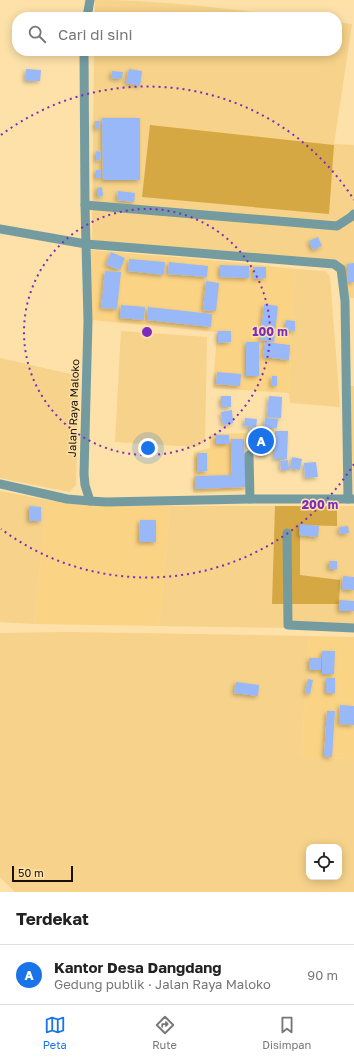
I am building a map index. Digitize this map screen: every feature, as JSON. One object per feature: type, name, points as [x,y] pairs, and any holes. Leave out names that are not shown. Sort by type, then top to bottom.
[{"type":"street","points":[[88,12],[90,0]]},
{"type":"street","name":"Jalan Raya Maloko","points":[[84,56],[85,205],[88,321],[84,474],[85,485],[90,501]]},
{"type":"street","points":[[85,205],[337,226],[354,214]]},
{"type":"street","points":[[0,229],[86,244],[334,264],[341,269],[349,301],[351,499],[90,501],[67,499],[0,484]]},
{"type":"street","points":[[249,455],[250,499]]},
{"type":"street","points":[[287,533],[288,625],[354,628]]},
{"type":"shaded area","points":[[95,0],[170,3],[253,12],[95,12]]},
{"type":"shaded area","points":[[342,23],[352,24],[334,144],[354,145],[354,298],[342,298],[340,263],[92,241],[94,56],[342,56]]},
{"type":"shaded area","points":[[150,125],[334,145],[329,214],[142,197]]},
{"type":"shaded area","points":[[91,250],[295,269],[289,393],[213,388],[217,332],[92,320]]},
{"type":"shaded area","points":[[295,269],[326,271],[330,277],[340,407],[290,403],[289,393]]},
{"type":"shaded area","points":[[121,331],[207,337],[205,442],[196,447],[115,442]]},
{"type":"shaded area","points":[[0,358],[79,376],[76,485],[69,492],[0,478]]},
{"type":"shaded area","points":[[349,386],[354,386],[354,494]]},
{"type":"shaded area","points":[[246,433],[246,490],[193,493],[194,452],[210,448],[210,434]]},
{"type":"shaded area","points":[[0,491],[47,500],[34,624],[0,622]]},
{"type":"shaded area","points":[[47,500],[85,505],[170,506],[159,626],[34,624]]},
{"type":"shaded area","points":[[170,506],[354,506],[354,629],[159,626]]},
{"type":"shaded area","points":[[275,506],[337,506],[337,526],[300,525],[300,575],[340,580],[339,604],[272,604]]},
{"type":"shaded area","points":[[67,632],[309,636],[301,758],[354,759],[354,892],[15,892],[0,877],[0,633]]},
{"type":"shaded area","points":[[309,636],[354,637],[354,759],[301,758]]},
{"type":"building","points":[[26,69],[41,70],[40,81],[25,81]]},
{"type":"building","points":[[129,69],[142,71],[140,86],[126,83]]},
{"type":"building","points":[[112,71],[123,72],[122,79],[111,78]]},
{"type":"building","points":[[102,118],[140,118],[140,180],[103,180]]},
{"type":"building","points":[[95,121],[99,121],[99,129],[95,129]]},
{"type":"building","points":[[96,151],[101,152],[100,161],[96,160]]},
{"type":"building","points":[[96,170],[101,170],[101,178],[96,178]]},
{"type":"building","points":[[102,187],[103,196],[97,197],[97,188]]},
{"type":"building","points":[[118,191],[135,193],[134,202],[117,200]]},
{"type":"building","points":[[318,237],[322,246],[313,250],[309,241]]},
{"type":"building","points":[[111,252],[125,258],[120,270],[106,265]]},
{"type":"building","points":[[129,259],[165,262],[164,275],[128,271]]},
{"type":"building","points":[[169,262],[208,266],[207,277],[168,274]]},
{"type":"building","points":[[354,263],[354,282],[348,282],[347,264]]},
{"type":"building","points":[[220,265],[249,266],[249,278],[220,277]]},
{"type":"building","points":[[253,267],[266,267],[266,278],[254,279]]},
{"type":"building","points":[[105,271],[121,272],[117,309],[101,308]]},
{"type":"building","points":[[206,281],[219,283],[216,311],[203,310]]},
{"type":"building","points":[[264,304],[278,306],[274,342],[260,340]]},
{"type":"building","points":[[121,305],[145,307],[144,320],[120,318]]},
{"type":"building","points":[[148,307],[212,314],[211,327],[147,320]]},
{"type":"building","points":[[286,320],[295,321],[295,331],[286,330]]},
{"type":"building","points":[[218,331],[231,331],[231,342],[218,343]]},
{"type":"building","points":[[246,342],[259,342],[259,376],[246,376]]},
{"type":"building","points":[[265,342],[290,345],[289,360],[263,357]]},
{"type":"building","points":[[217,372],[241,374],[240,386],[216,384]]},
{"type":"building","points":[[272,376],[277,376],[277,386],[271,386]]},
{"type":"building","points":[[221,396],[231,396],[231,407],[221,407]]},
{"type":"building","points":[[269,396],[282,397],[281,418],[267,417]]},
{"type":"building","points":[[232,410],[233,423],[223,425],[221,412]]},
{"type":"building","points":[[245,418],[257,419],[256,428],[244,426]]},
{"type":"building","points":[[265,418],[278,419],[277,428],[264,428]]},
{"type":"building","points":[[250,428],[266,429],[266,435],[270,436],[268,455],[257,455],[258,448],[248,448]]},
{"type":"building","points":[[275,431],[288,431],[287,459],[274,459]]},
{"type":"building","points":[[216,435],[229,435],[229,444],[216,444]]},
{"type":"building","points":[[231,439],[244,439],[246,487],[195,489],[195,476],[232,475]]},
{"type":"building","points":[[197,453],[207,453],[207,471],[197,472]]},
{"type":"building","points":[[292,457],[302,459],[300,470],[290,468]]},
{"type":"building","points":[[288,460],[289,470],[281,470],[280,461]]},
{"type":"building","points":[[316,462],[318,477],[305,478],[304,463]]},
{"type":"building","points":[[29,506],[41,507],[41,521],[29,521]]},
{"type":"building","points":[[140,520],[156,520],[156,542],[139,542]]},
{"type":"building","points":[[300,524],[319,526],[318,537],[299,535]]},
{"type":"building","points":[[348,526],[349,533],[340,534],[339,527]]},
{"type":"building","points":[[329,561],[337,561],[337,569],[329,569]]},
{"type":"building","points":[[343,576],[354,577],[354,590],[342,589]]},
{"type":"building","points":[[339,600],[354,601],[354,611],[339,611]]},
{"type":"building","points":[[322,651],[335,651],[334,674],[322,674]]},
{"type":"building","points":[[309,658],[321,658],[321,670],[309,670]]},
{"type":"building","points":[[326,678],[335,678],[335,693],[326,693]]},
{"type":"building","points":[[308,679],[313,680],[310,694],[305,693]]},
{"type":"building","points":[[236,682],[259,685],[258,696],[234,693]]},
{"type":"building","points":[[340,705],[354,706],[354,725],[339,724]]},
{"type":"building","points":[[327,711],[335,711],[332,757],[324,756]]},
{"type":"place","name":"Kantor Desa Dangdang","points":[[261,441]]}]
